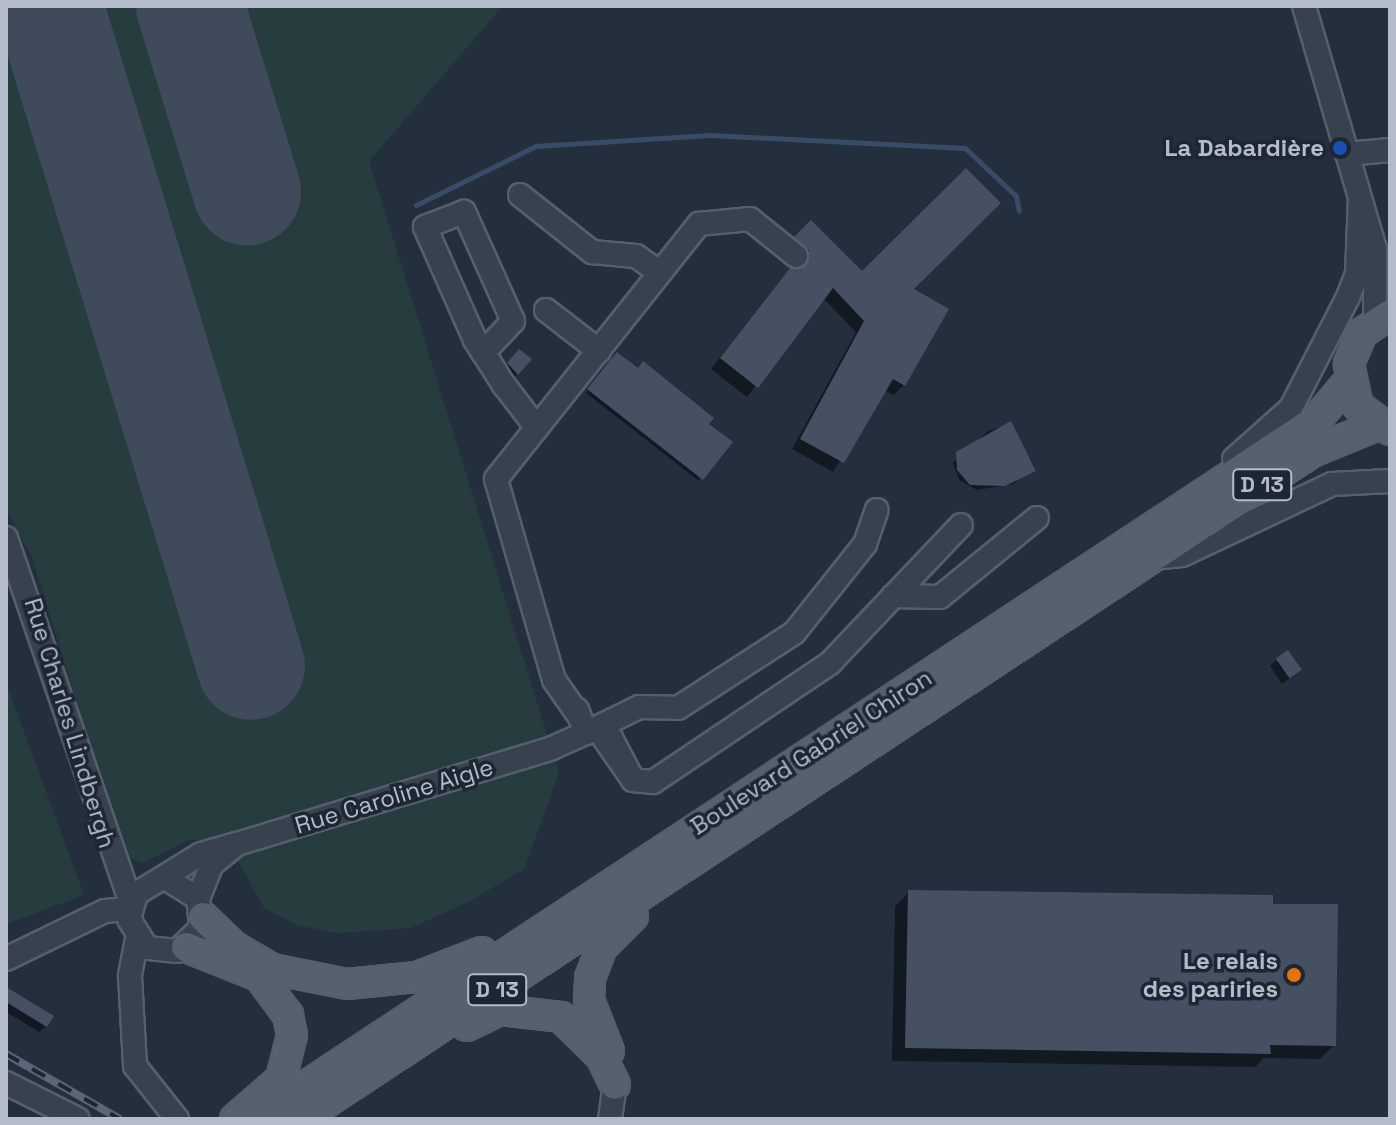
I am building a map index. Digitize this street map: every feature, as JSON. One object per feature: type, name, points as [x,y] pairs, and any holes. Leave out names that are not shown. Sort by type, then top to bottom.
[{"type":"main road","points":[[1382,318],[1353,348],[1349,381],[1358,406],[1384,427]]},
{"type":"main road","name":"Boulevard Gabriel Chiron","points":[[253,1114],[561,916],[1317,419],[1349,381]]},
{"type":"main road","name":"Boulevard Gabriel Chiron","points":[[311,1113],[1312,452],[1384,427]]},
{"type":"main road","points":[[615,1085],[589,1000],[595,962],[621,926],[692,862]]},
{"type":"main road","points":[[201,907],[233,946],[272,969],[347,984],[440,971],[541,918],[561,916]]},
{"type":"main road","points":[[173,950],[259,976],[288,1015],[289,1057],[281,1079],[253,1114]]},
{"type":"main road","points":[[311,1113],[500,1010],[561,1017],[593,1046],[615,1085]]},
{"type":"street","points":[[1304,6],[1375,249],[1390,278]]},
{"type":"street","points":[[1347,154],[1390,150]]},
{"type":"street","points":[[520,195],[592,252],[636,256],[660,273]]},
{"type":"street","points":[[1194,498],[1291,408],[1357,273],[1360,199]]},
{"type":"street","points":[[483,353],[513,321],[464,212],[425,227],[483,353],[537,428]]},
{"type":"street","points":[[796,256],[750,219],[725,219],[699,224],[537,428],[495,489],[554,680],[587,726],[611,738],[633,780],[653,782],[830,663],[961,525]]},
{"type":"street","points":[[1375,249],[1382,318]]},
{"type":"street","points":[[546,310],[599,351]]},
{"type":"street","points":[[1151,558],[1182,555],[1332,484],[1390,481]]},
{"type":"street","name":"Rue Caroline Aigle","points":[[131,906],[159,881],[201,854],[552,748],[587,726],[639,707],[678,708],[794,633],[862,549],[877,510]]},
{"type":"street","points":[[893,596],[940,597],[1037,518]]},
{"type":"street","name":"Rue Charles Lindbergh","points":[[6,538],[38,616],[131,906],[137,939],[131,996],[135,1066],[177,1119]]},
{"type":"street","name":"Rue Caroline Aigle","points":[[131,996],[173,950],[201,907],[212,864],[237,844]]},
{"type":"street","name":"Rue Charles Lindbergh","points":[[116,865],[159,881],[201,907]]},
{"type":"street","points":[[6,959],[105,911],[131,906]]},
{"type":"street","points":[[137,939],[173,950]]},
{"type":"street","points":[[6,1083],[78,1119]]},
{"type":"street","points":[[610,1119],[615,1085]]},
{"type":"green space","points":[[6,6],[503,6],[369,161],[559,773],[524,869],[472,900],[411,928],[336,933],[297,925],[264,908],[239,863],[217,844],[190,839],[143,863],[124,856],[32,557],[6,509]]},
{"type":"green space","points":[[6,682],[84,895],[6,924]]},
{"type":"building","points":[[966,168],[1001,203],[914,289],[949,309],[905,386],[893,379],[844,463],[800,439],[864,321],[833,288],[758,388],[720,358],[790,268],[807,264],[809,250],[794,237],[811,220],[862,271]]},
{"type":"building","points":[[519,349],[532,359],[518,375],[507,363]]},
{"type":"building","points":[[617,352],[638,368],[643,361],[714,418],[709,424],[733,442],[703,480],[587,389]]},
{"type":"building","points":[[1011,421],[1036,471],[1005,486],[970,485],[957,470],[956,452]]},
{"type":"building","points":[[1288,650],[1302,670],[1289,678],[1276,659]]},
{"type":"building","points":[[908,890],[1273,895],[1273,904],[1338,904],[1336,1046],[1270,1045],[1271,1054],[905,1048]]},
{"type":"building","points":[[6,987],[54,1016],[47,1027],[6,1002]]},
{"type":"waterway","points":[[416,205],[536,146],[710,135],[965,148],[1016,196],[1019,211]]},
{"type":"runway","points":[[49,6],[251,666]]},
{"type":"runway","points":[[190,6],[247,191]]},
{"type":"railway","points":[[6,1054],[120,1119]]},
{"type":"place","name":"La Dabardière","points":[[1340,148]]},
{"type":"place","name":"Le relais des pariries","points":[[1294,975]]}]
